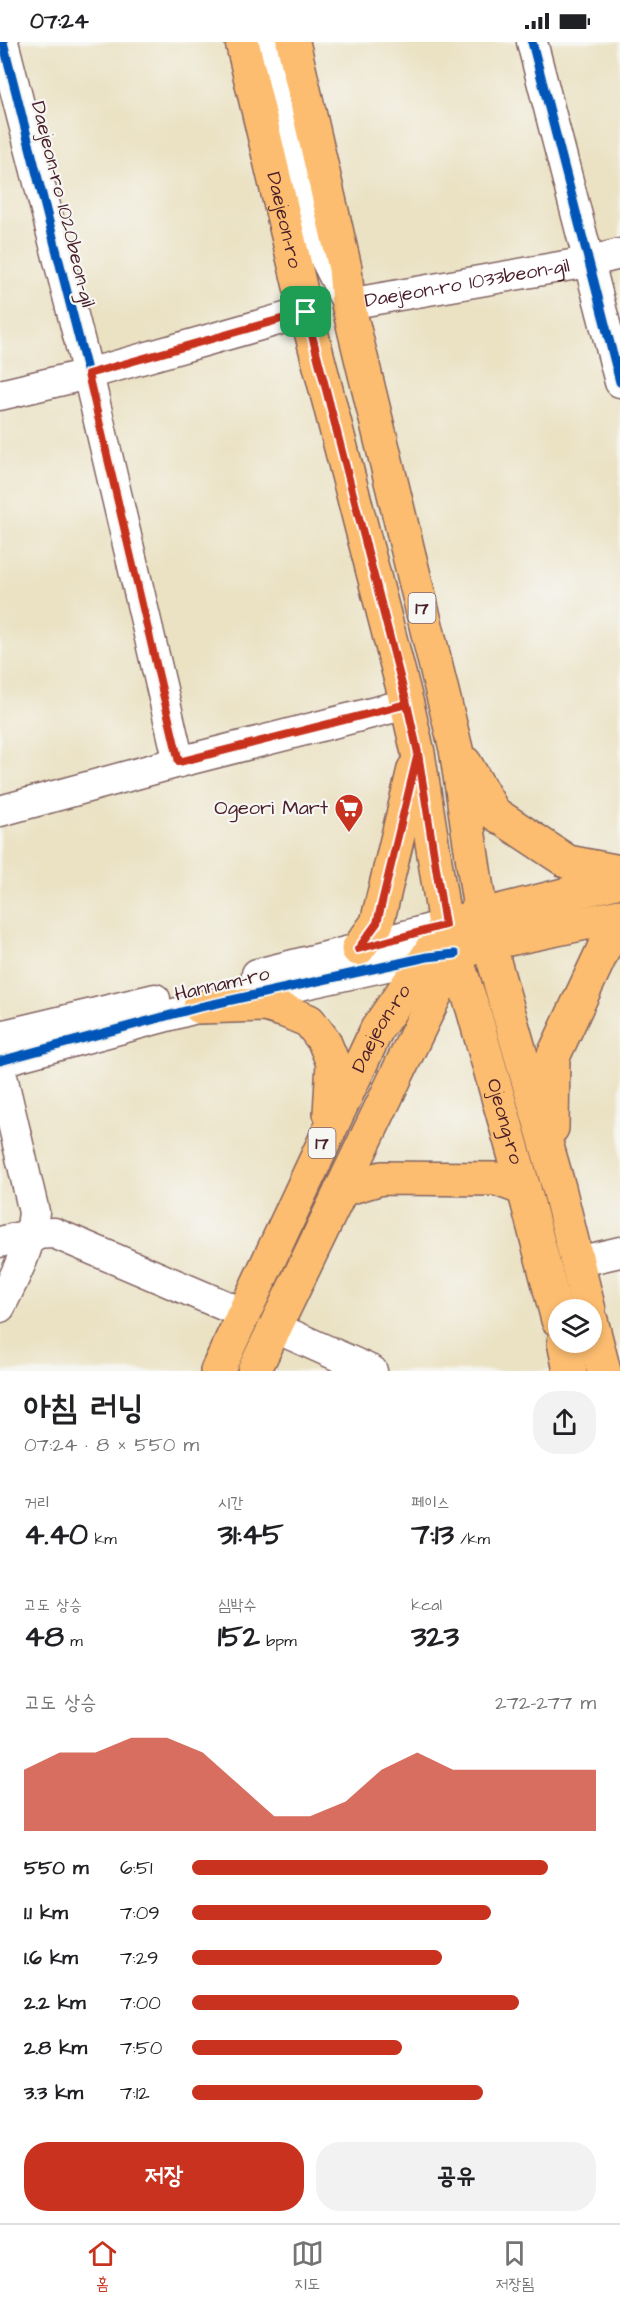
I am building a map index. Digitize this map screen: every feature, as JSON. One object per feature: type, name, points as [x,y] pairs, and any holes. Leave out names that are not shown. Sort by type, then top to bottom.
[{"type":"main road","name":"Daejeon-ro","points":[[242,42],[306,312],[418,753],[442,945],[341,1190],[254,1371]]},
{"type":"main road","name":"17","points":[[293,42],[345,268],[348,304],[456,749],[486,929]]},
{"type":"main road","points":[[456,749],[494,813],[568,862],[620,872]]},
{"type":"main road","points":[[358,949],[377,923],[418,753]]},
{"type":"main road","name":"Hannam-ro","points":[[442,945],[620,881]]},
{"type":"main road","name":"Hannam-ro","points":[[486,929],[620,916]]},
{"type":"main road","points":[[551,1163],[554,1058],[611,933],[620,926]]},
{"type":"main road","name":"Ojeong-ro","points":[[486,929],[551,1163],[585,1299]]},
{"type":"main road","name":"Daejeon-ro","points":[[217,1371],[242,1313],[377,1029],[442,945]]},
{"type":"main road","name":"Ojeong-ro","points":[[442,945],[473,1009],[553,1299]]},
{"type":"main road","points":[[200,1007],[265,1005],[309,1021],[324,1041],[333,1063],[328,1130]]},
{"type":"main road","points":[[341,1190],[382,1178],[497,1179],[524,1189]]},
{"type":"main road","points":[[599,1353],[604,1371]]},
{"type":"street","name":"Daejeon-ro 1020beon-gil","points":[[3,42],[88,374],[179,762]]},
{"type":"street","points":[[267,42],[324,256],[348,304]]},
{"type":"street","points":[[532,42],[620,382]]},
{"type":"street","name":"Daejeon-ro 1033beon-gil","points":[[348,304],[588,262],[620,254]]},
{"type":"street","points":[[0,395],[88,374],[306,312]]},
{"type":"street","points":[[0,811],[179,762],[407,704]]},
{"type":"street","name":"Hannam-ro","points":[[0,1036],[358,949],[442,945]]},
{"type":"street","name":"Hannam-ro","points":[[0,1061],[442,945]]},
{"type":"street","points":[[0,1068],[34,1212],[32,1234],[26,1252],[0,1307]]},
{"type":"street","points":[[0,1242],[32,1234],[54,1233],[242,1313]]},
{"type":"street","points":[[577,1262],[620,1251]]},
{"type":"street","points":[[274,1327],[372,1371]]},
{"type":"cycle path","points":[[3,42],[88,374],[179,762]]},
{"type":"cycle path","points":[[532,42],[620,382]]},
{"type":"cycle path","points":[[0,1061],[200,1007],[427,957],[455,954]]},
{"type":"place","name":"Ogeori Mart","points":[[349,834]]},
{"type":"route","points":[[306,312],[88,374],[179,762],[407,704],[418,753],[377,923],[358,949],[445,925],[418,753],[407,704],[306,312]]}]
